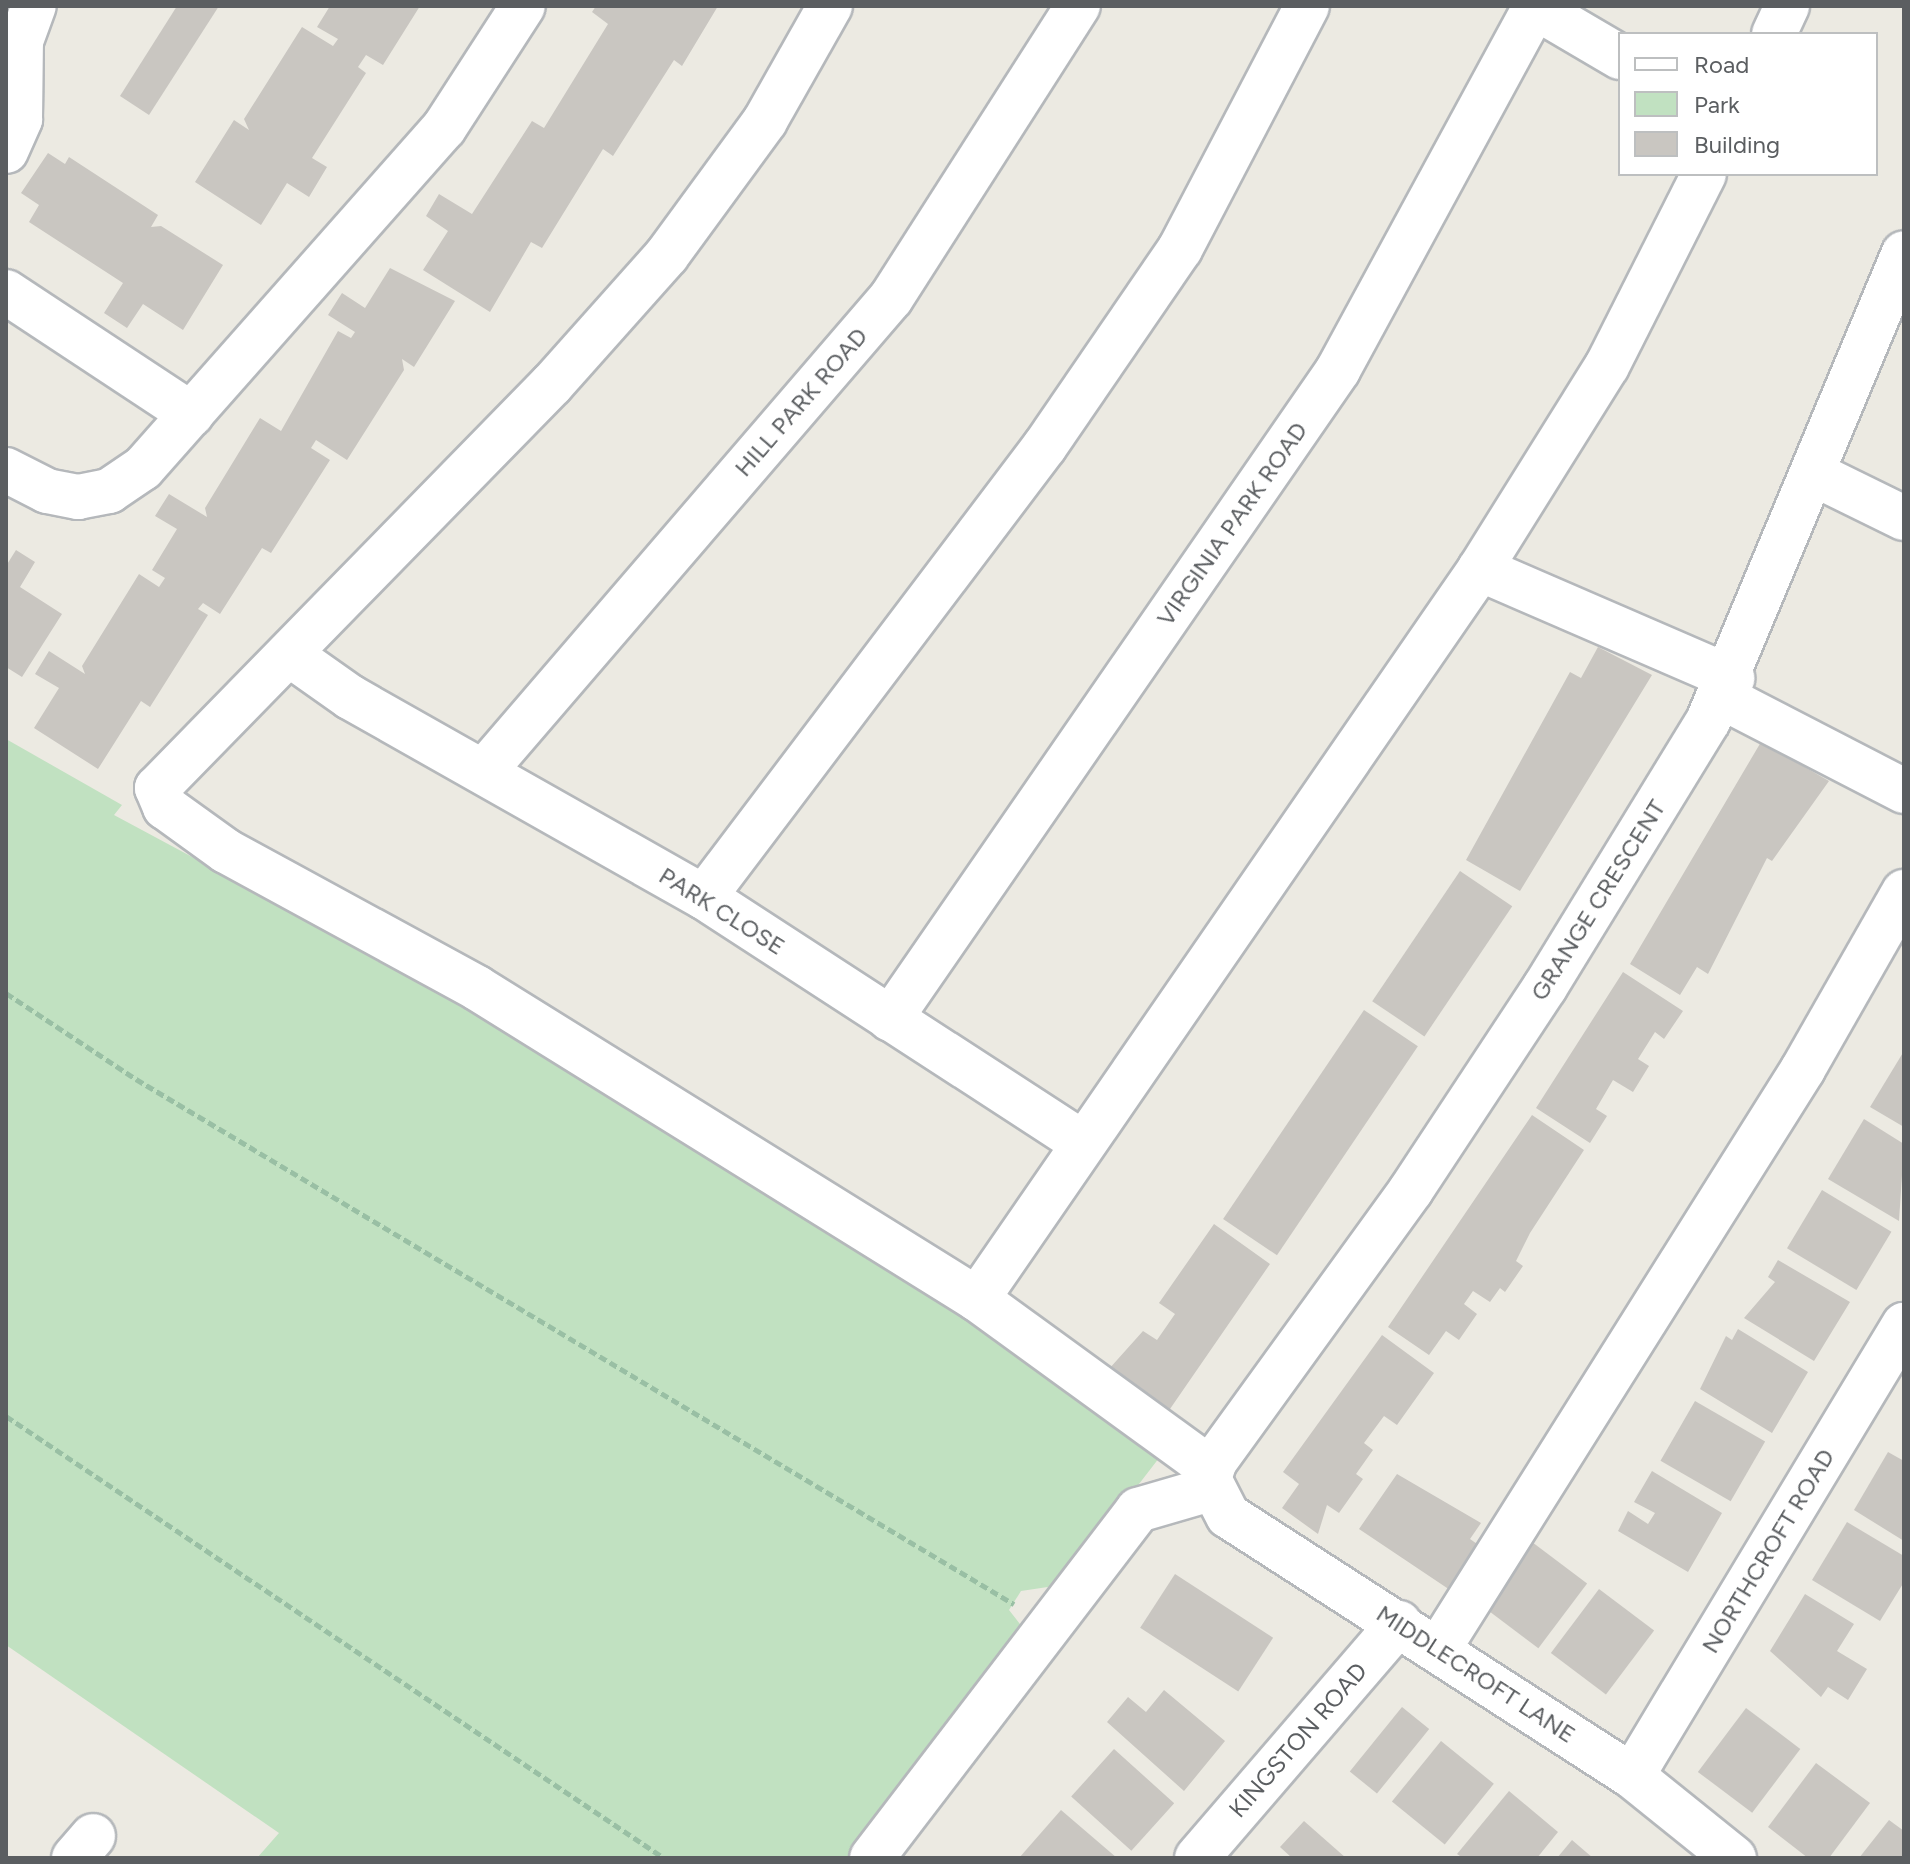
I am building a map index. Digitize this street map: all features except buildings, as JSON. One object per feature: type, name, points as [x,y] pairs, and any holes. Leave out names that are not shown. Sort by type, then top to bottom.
[{"type":"street","points":[[6,151],[18,131],[21,41],[34,6]]},
{"type":"street","points":[[6,470],[58,495],[109,491],[143,468],[444,128],[523,6]]},
{"type":"street","points":[[289,654],[667,255],[765,121],[830,6]]},
{"type":"street","name":"HILL PARK ROAD","points":[[486,769],[891,298],[1078,6]]},
{"type":"street","points":[[704,897],[1045,446],[1180,249],[1307,6]]},
{"type":"street","points":[[1535,6],[1618,56]]},
{"type":"street","name":"VIRGINIA PARK ROAD","points":[[890,1019],[1338,370],[1535,6]]},
{"type":"street","points":[[1775,32],[1787,6]]},
{"type":"street","points":[[977,1299],[1480,569],[1607,366],[1703,176]]},
{"type":"street","name":"GRANGE CRESCENT","points":[[1211,1485],[1411,1190],[1727,687],[1904,253]]},
{"type":"street","points":[[6,292],[191,414]]},
{"type":"street","points":[[1814,474],[1904,518]]},
{"type":"street","points":[[1480,569],[1727,687],[1904,791]]},
{"type":"street","name":"PARK CLOSE","points":[[289,654],[350,697],[486,769],[704,897],[1083,1143]]},
{"type":"street","name":"MIDDLECROFT LANE","points":[[289,654],[157,788],[165,807],[226,851],[491,996],[977,1299],[1211,1485],[1240,1524],[1439,1648],[1632,1776],[1734,1858]]},
{"type":"street","points":[[1439,1648],[1803,1069],[1904,892]]},
{"type":"street","name":"NORTHCROFT ROAD","points":[[1632,1776],[1904,1325]]},
{"type":"street","points":[[872,1858],[1138,1510],[1211,1485]]},
{"type":"street","name":"KINGSTON ROAD","points":[[1197,1858],[1399,1623]]},
{"type":"path","points":[[6,993],[136,1079],[1049,1626]]},
{"type":"path","points":[[6,1416],[664,1858]]},
{"type":"green space","points":[[6,739],[122,805],[114,815],[464,1003],[957,1303],[1166,1449],[1061,1585],[1021,1591],[1009,1610],[1027,1633],[855,1858],[257,1858],[279,1833],[6,1645]]}]
